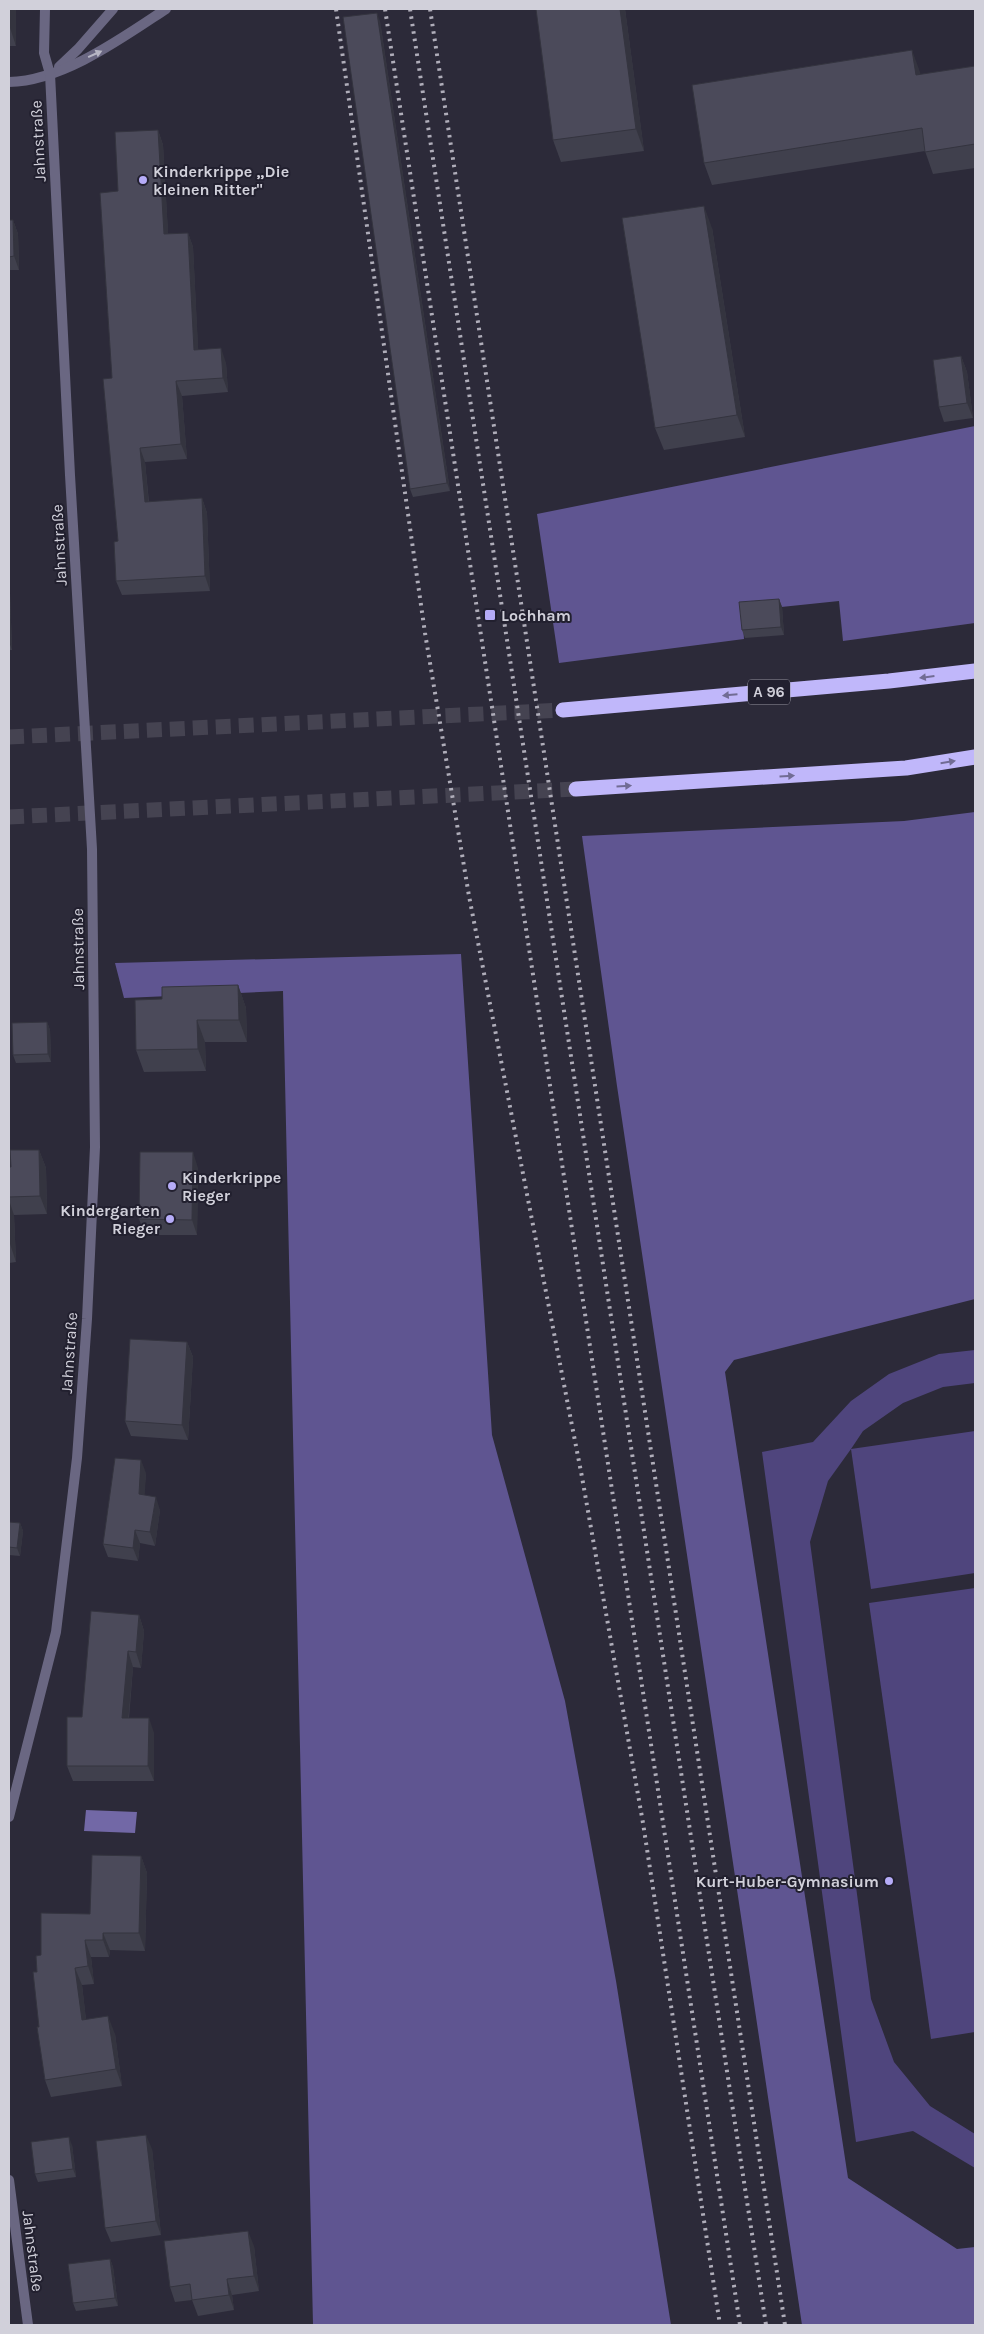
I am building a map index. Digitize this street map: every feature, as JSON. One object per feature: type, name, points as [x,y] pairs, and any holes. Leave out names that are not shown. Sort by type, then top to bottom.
[{"type":"highway","name":"A 96","points":[[563,710],[889,681],[975,671]]},
{"type":"highway","points":[[576,789],[906,768],[975,757]]},
{"type":"street","name":"Jahnstraße","points":[[9,1818],[56,1632],[77,1458],[87,1319],[95,1147],[92,849],[70,485],[50,74],[44,53],[45,9]]},
{"type":"street","points":[[50,74],[78,50],[113,9]]},
{"type":"street","points":[[9,82],[50,74],[105,50],[166,9]]},
{"type":"street","name":"Jahnstraße","points":[[9,2180],[28,2325]]},
{"type":"shaded area","points":[[975,426],[975,623],[843,641],[839,601],[742,611],[744,639],[559,663],[537,514]]},
{"type":"shaded area","points":[[975,812],[975,1299],[734,1360],[725,1372],[848,2178],[957,2249],[975,2247],[975,2325],[802,2325],[617,1086],[582,836],[904,821]]},
{"type":"shaded area","points":[[461,954],[492,1435],[565,1701],[616,1981],[671,2325],[313,2325],[283,991],[124,998],[115,963]]},
{"type":"shaded area","points":[[975,1350],[975,1383],[943,1387],[903,1403],[863,1431],[828,1481],[810,1542],[871,1999],[894,2062],[930,2106],[975,2134],[975,2168],[913,2131],[856,2142],[762,1452],[813,1442],[851,1401],[889,1374],[939,1354]]},
{"type":"shaded area","points":[[975,1431],[975,1573],[871,1589],[851,1449]]},
{"type":"shaded area","points":[[975,1588],[975,2032],[931,2039],[869,1603]]},
{"type":"shaded area","points":[[86,1810],[137,1812],[135,1833],[84,1831]]},
{"type":"building","points":[[536,9],[620,9],[636,129],[553,140]]},
{"type":"building","points":[[377,13],[447,483],[410,489],[343,17]]},
{"type":"building","points":[[912,50],[916,75],[975,66],[975,144],[925,152],[922,128],[704,163],[692,85]]},
{"type":"building","points":[[158,130],[164,234],[188,233],[194,350],[221,348],[223,378],[176,381],[181,444],[140,448],[145,502],[202,498],[205,576],[116,581],[114,542],[118,541],[103,379],[112,378],[100,193],[118,191],[115,132]]},
{"type":"building","points":[[704,206],[737,415],[655,428],[622,218]]},
{"type":"building","points":[[9,220],[13,220],[14,256],[9,257]]},
{"type":"building","points":[[961,356],[967,403],[939,407],[933,360]]},
{"type":"building","points":[[779,599],[781,627],[742,630],[739,602]]},
{"type":"building","points":[[238,985],[239,1020],[197,1020],[198,1049],[136,1050],[135,1000],[162,999],[162,987]]},
{"type":"building","points":[[47,1022],[48,1054],[13,1055],[12,1023]]},
{"type":"building","points":[[10,1150],[39,1150],[40,1196],[9,1197]]},
{"type":"building","points":[[140,1152],[193,1152],[192,1220],[139,1219]]},
{"type":"building","points":[[130,1339],[187,1342],[182,1425],[125,1421]]},
{"type":"building","points":[[115,1458],[141,1460],[139,1494],[156,1497],[150,1532],[135,1530],[133,1548],[103,1544]]},
{"type":"building","points":[[9,1522],[20,1523],[17,1548],[9,1547]]},
{"type":"building","points":[[91,1611],[139,1615],[136,1652],[128,1651],[122,1718],[149,1718],[148,1766],[67,1766],[67,1717],[82,1717]]},
{"type":"building","points":[[92,1855],[141,1856],[139,1933],[103,1933],[103,1940],[85,1940],[88,1966],[75,1968],[82,2020],[108,2016],[116,2069],[45,2080],[37,2027],[39,2027],[33,1972],[37,1972],[36,1956],[41,1955],[41,1913],[90,1914]]},
{"type":"building","points":[[146,2135],[156,2221],[105,2228],[96,2141]]},
{"type":"building","points":[[69,2137],[73,2169],[35,2174],[31,2142]]},
{"type":"building","points":[[248,2231],[254,2276],[227,2279],[229,2295],[192,2300],[190,2284],[170,2287],[164,2241]]},
{"type":"building","points":[[110,2259],[115,2298],[73,2303],[68,2264]]},
{"type":"tunnel","points":[[9,737],[563,710]]},
{"type":"tunnel","points":[[9,817],[576,789]]},
{"type":"railway","points":[[336,9],[425,633],[469,896],[582,1477],[643,1823],[720,2325]]},
{"type":"railway","points":[[385,9],[740,2325]]},
{"type":"railway","points":[[410,9],[766,2325]]},
{"type":"railway","points":[[430,9],[785,2325]]},
{"type":"place","name":"Kinderkrippe „Die kleinen Ritter\"","points":[[143,180]]},
{"type":"place","name":"Lochham","points":[[490,615]]},
{"type":"place","name":"Kinderkrippe Rieger","points":[[172,1186]]},
{"type":"place","name":"Kindergarten Rieger","points":[[170,1219]]},
{"type":"place","name":"Kurt-Huber-Gymnasium","points":[[889,1881]]}]
